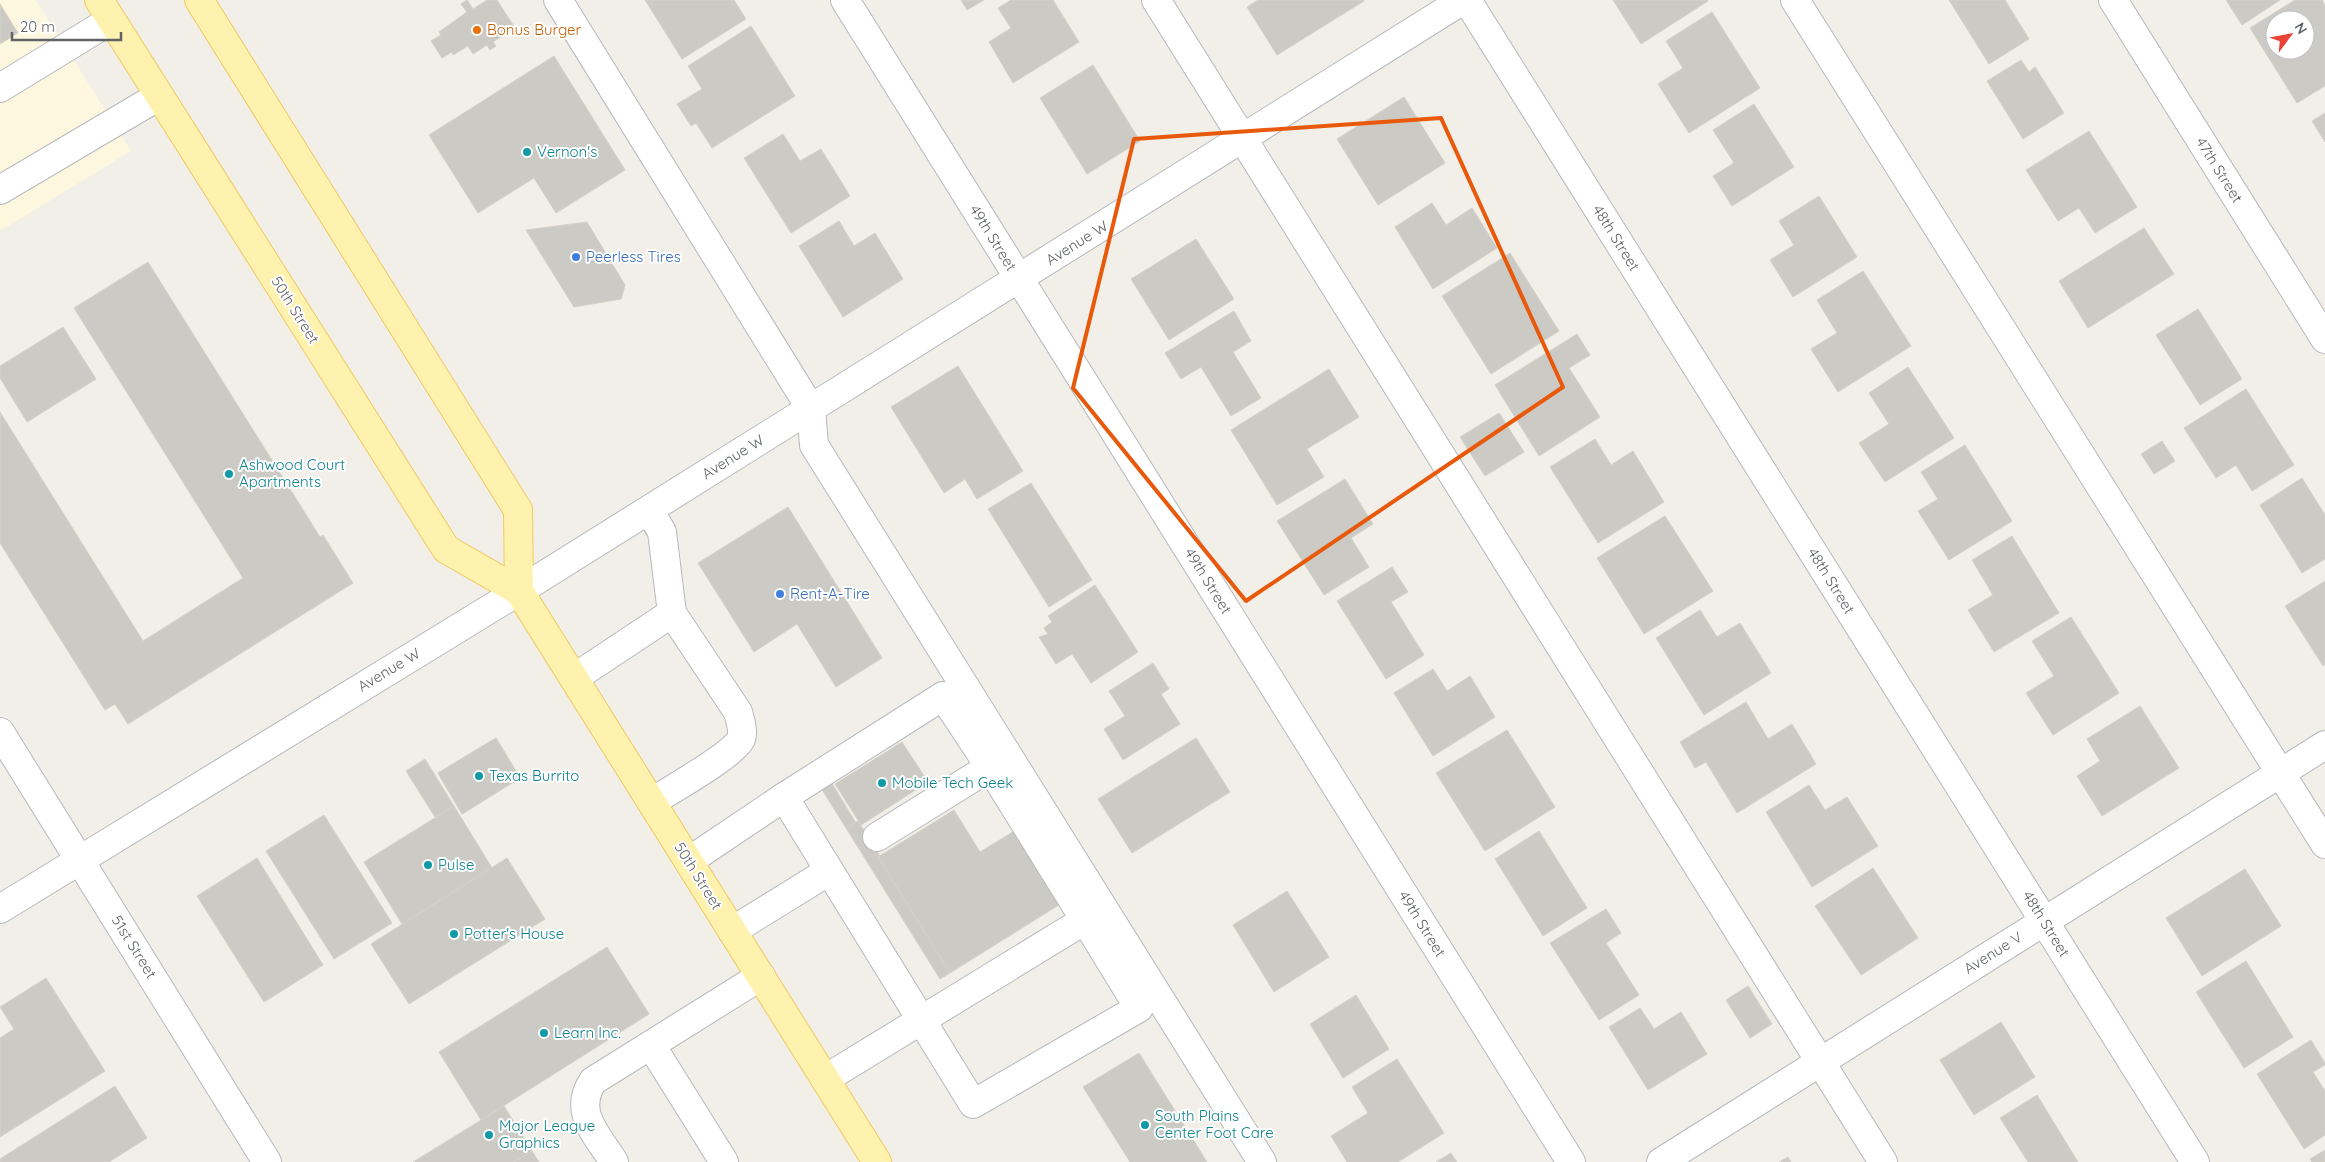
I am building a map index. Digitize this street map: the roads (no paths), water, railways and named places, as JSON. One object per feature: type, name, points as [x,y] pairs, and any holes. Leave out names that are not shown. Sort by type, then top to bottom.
[{"type":"main road","points":[[199,0],[518,510],[519,591]]},
{"type":"main road","name":"50th Street","points":[[105,10],[446,549],[519,591],[877,1162]]},
{"type":"street","points":[[558,0],[811,409],[814,444],[978,728],[1115,946],[1262,1162]]},
{"type":"street","name":"49th Street","points":[[844,0],[1571,1162]]},
{"type":"street","points":[[1156,0],[1883,1162]]},
{"type":"street","name":"Avenue W","points":[[0,909],[519,591],[1463,0]]},
{"type":"street","name":"48th Street","points":[[1468,0],[2195,1162]]},
{"type":"street","points":[[1794,0],[2325,844]]},
{"type":"street","name":"47th Street","points":[[2113,0],[2325,339]]},
{"type":"street","points":[[0,88],[105,10]]},
{"type":"street","points":[[0,190],[159,96]]},
{"type":"street","points":[[649,510],[662,532],[672,613],[738,712],[742,727],[741,739],[730,752],[652,802]]},
{"type":"street","points":[[574,678],[672,613]]},
{"type":"street","points":[[689,861],[784,797],[943,696],[978,728],[990,767],[1085,920],[1115,946],[1139,1008],[973,1104],[784,797]]},
{"type":"street","name":"51st Street","points":[[0,732],[267,1162]]},
{"type":"street","name":"Avenue V","points":[[1661,1162],[2325,745]]},
{"type":"street","points":[[877,836],[990,767]]},
{"type":"street","points":[[732,930],[829,871]]},
{"type":"street","points":[[825,1079],[1085,920]]},
{"type":"street","points":[[614,1162],[585,1115],[586,1091],[593,1081],[761,976]]},
{"type":"street","points":[[651,1045],[724,1162]]},
{"type":"place","name":"Bonus Burger","points":[[477,30]]},
{"type":"place","name":"Vernon's","points":[[527,152]]},
{"type":"place","name":"Peerless Tires","points":[[576,257]]},
{"type":"place","name":"Ashwood Court Apartments","points":[[229,474]]},
{"type":"place","name":"Rent-A-Tire","points":[[780,594]]},
{"type":"place","name":"Texas Burrito","points":[[479,776]]},
{"type":"place","name":"Mobile Tech Geek","points":[[882,783]]},
{"type":"place","name":"Pulse","points":[[428,865]]},
{"type":"place","name":"Potter's House","points":[[454,934]]},
{"type":"place","name":"Learn Inc.","points":[[544,1033]]},
{"type":"place","name":"South Plains Center Foot Care","points":[[1145,1125]]},
{"type":"place","name":"Major League Graphics","points":[[489,1135]]}]
